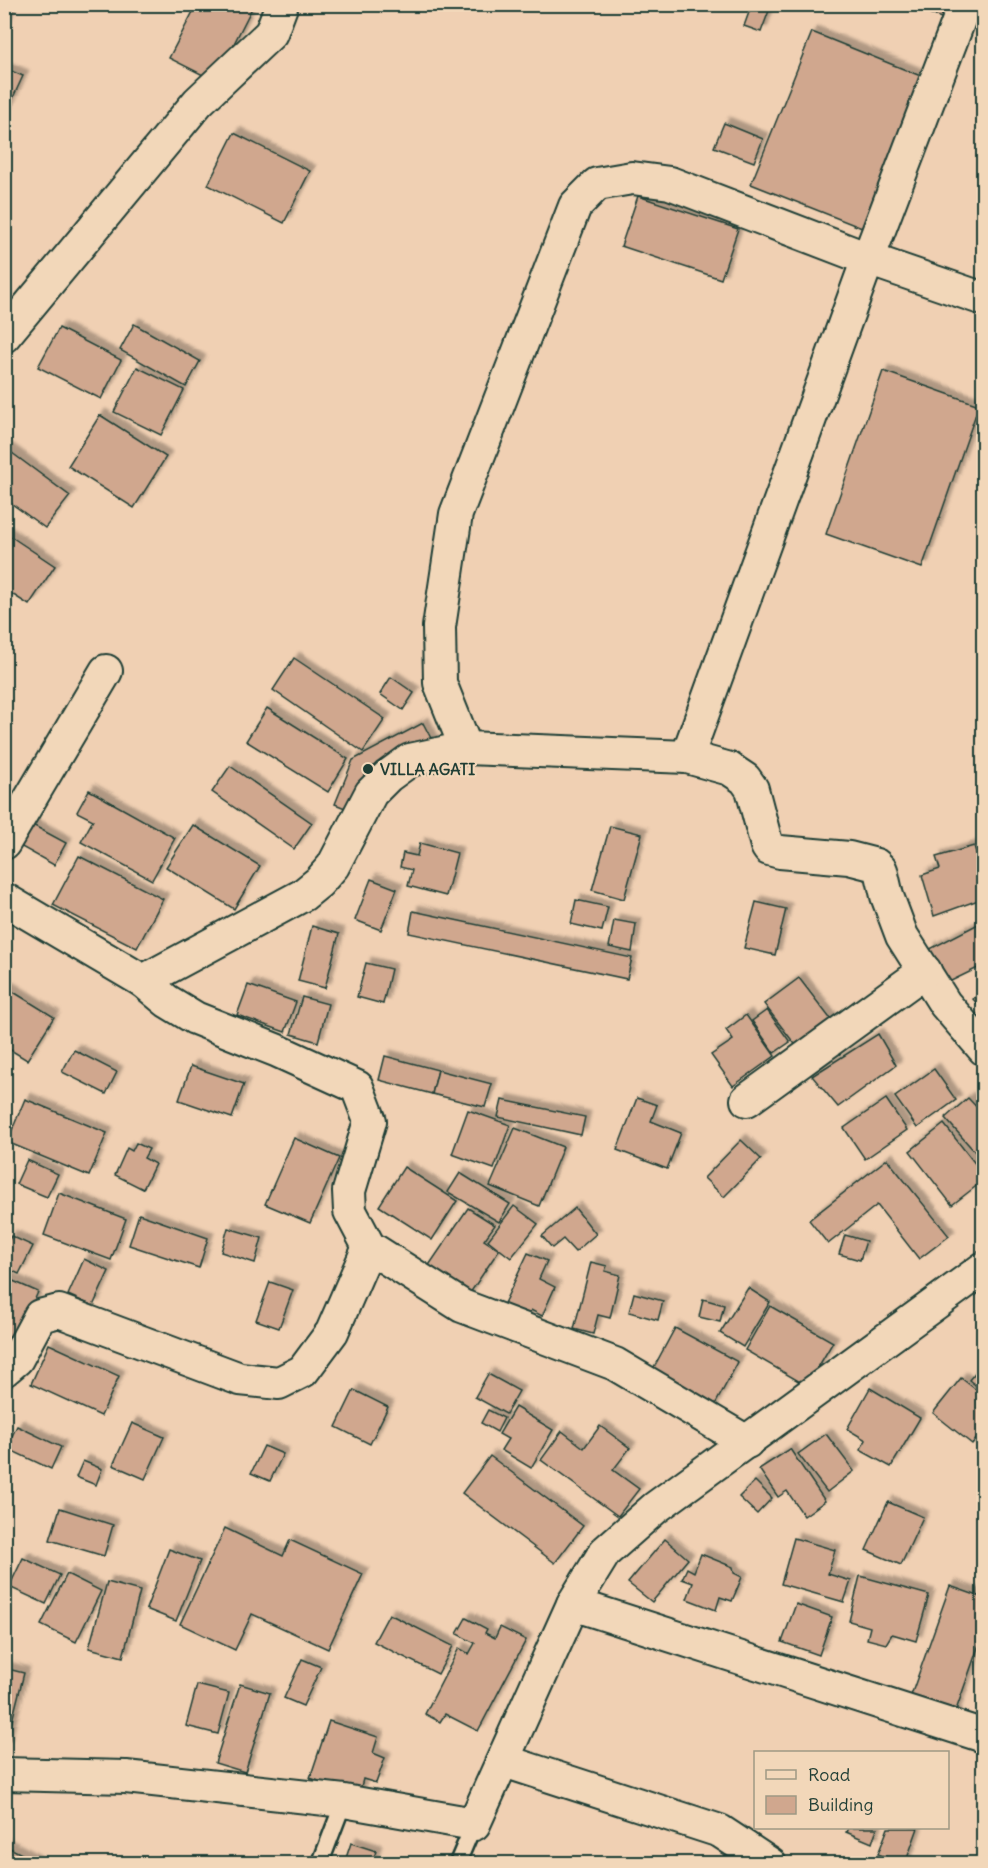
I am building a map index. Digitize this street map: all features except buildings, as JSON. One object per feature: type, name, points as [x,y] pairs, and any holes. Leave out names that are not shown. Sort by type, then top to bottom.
[{"type":"street","points":[[4,336],[198,102],[271,33],[282,4]]},
{"type":"street","points":[[687,757],[868,259],[965,4]]},
{"type":"street","points":[[466,748],[440,683],[439,627],[456,514],[575,206],[597,184],[632,178],[670,183],[868,259],[984,298]]},
{"type":"street","points":[[4,843],[106,671]]},
{"type":"street","points":[[142,981],[303,895],[319,882],[333,866],[371,794],[388,776],[410,760],[466,748],[687,757],[730,769],[745,779],[752,789],[766,846],[769,849],[849,858],[876,865],[881,870],[887,896],[902,936],[945,1004],[984,1049]]},
{"type":"street","points":[[4,899],[142,981],[167,1001],[195,1018],[278,1051],[357,1087],[370,1121],[349,1191],[350,1211],[369,1247],[462,1306],[615,1364],[747,1442]]},
{"type":"street","points":[[747,1100],[925,971]]},
{"type":"street","points":[[4,1370],[17,1359],[40,1316],[59,1311],[240,1379],[279,1383],[303,1371],[332,1332],[369,1247]]},
{"type":"street","points":[[4,1774],[126,1778],[344,1801],[474,1824],[573,1604],[605,1552],[655,1508],[984,1268]]},
{"type":"street","points":[[573,1604],[984,1736]]},
{"type":"street","points":[[504,1761],[720,1831],[770,1863]]},
{"type":"lane","points":[[320,1863],[344,1801]]},
{"type":"lane","points":[[457,1863],[474,1824]]},
{"type":"place","name":"VILLA AGATI","points":[[368,769]]}]
